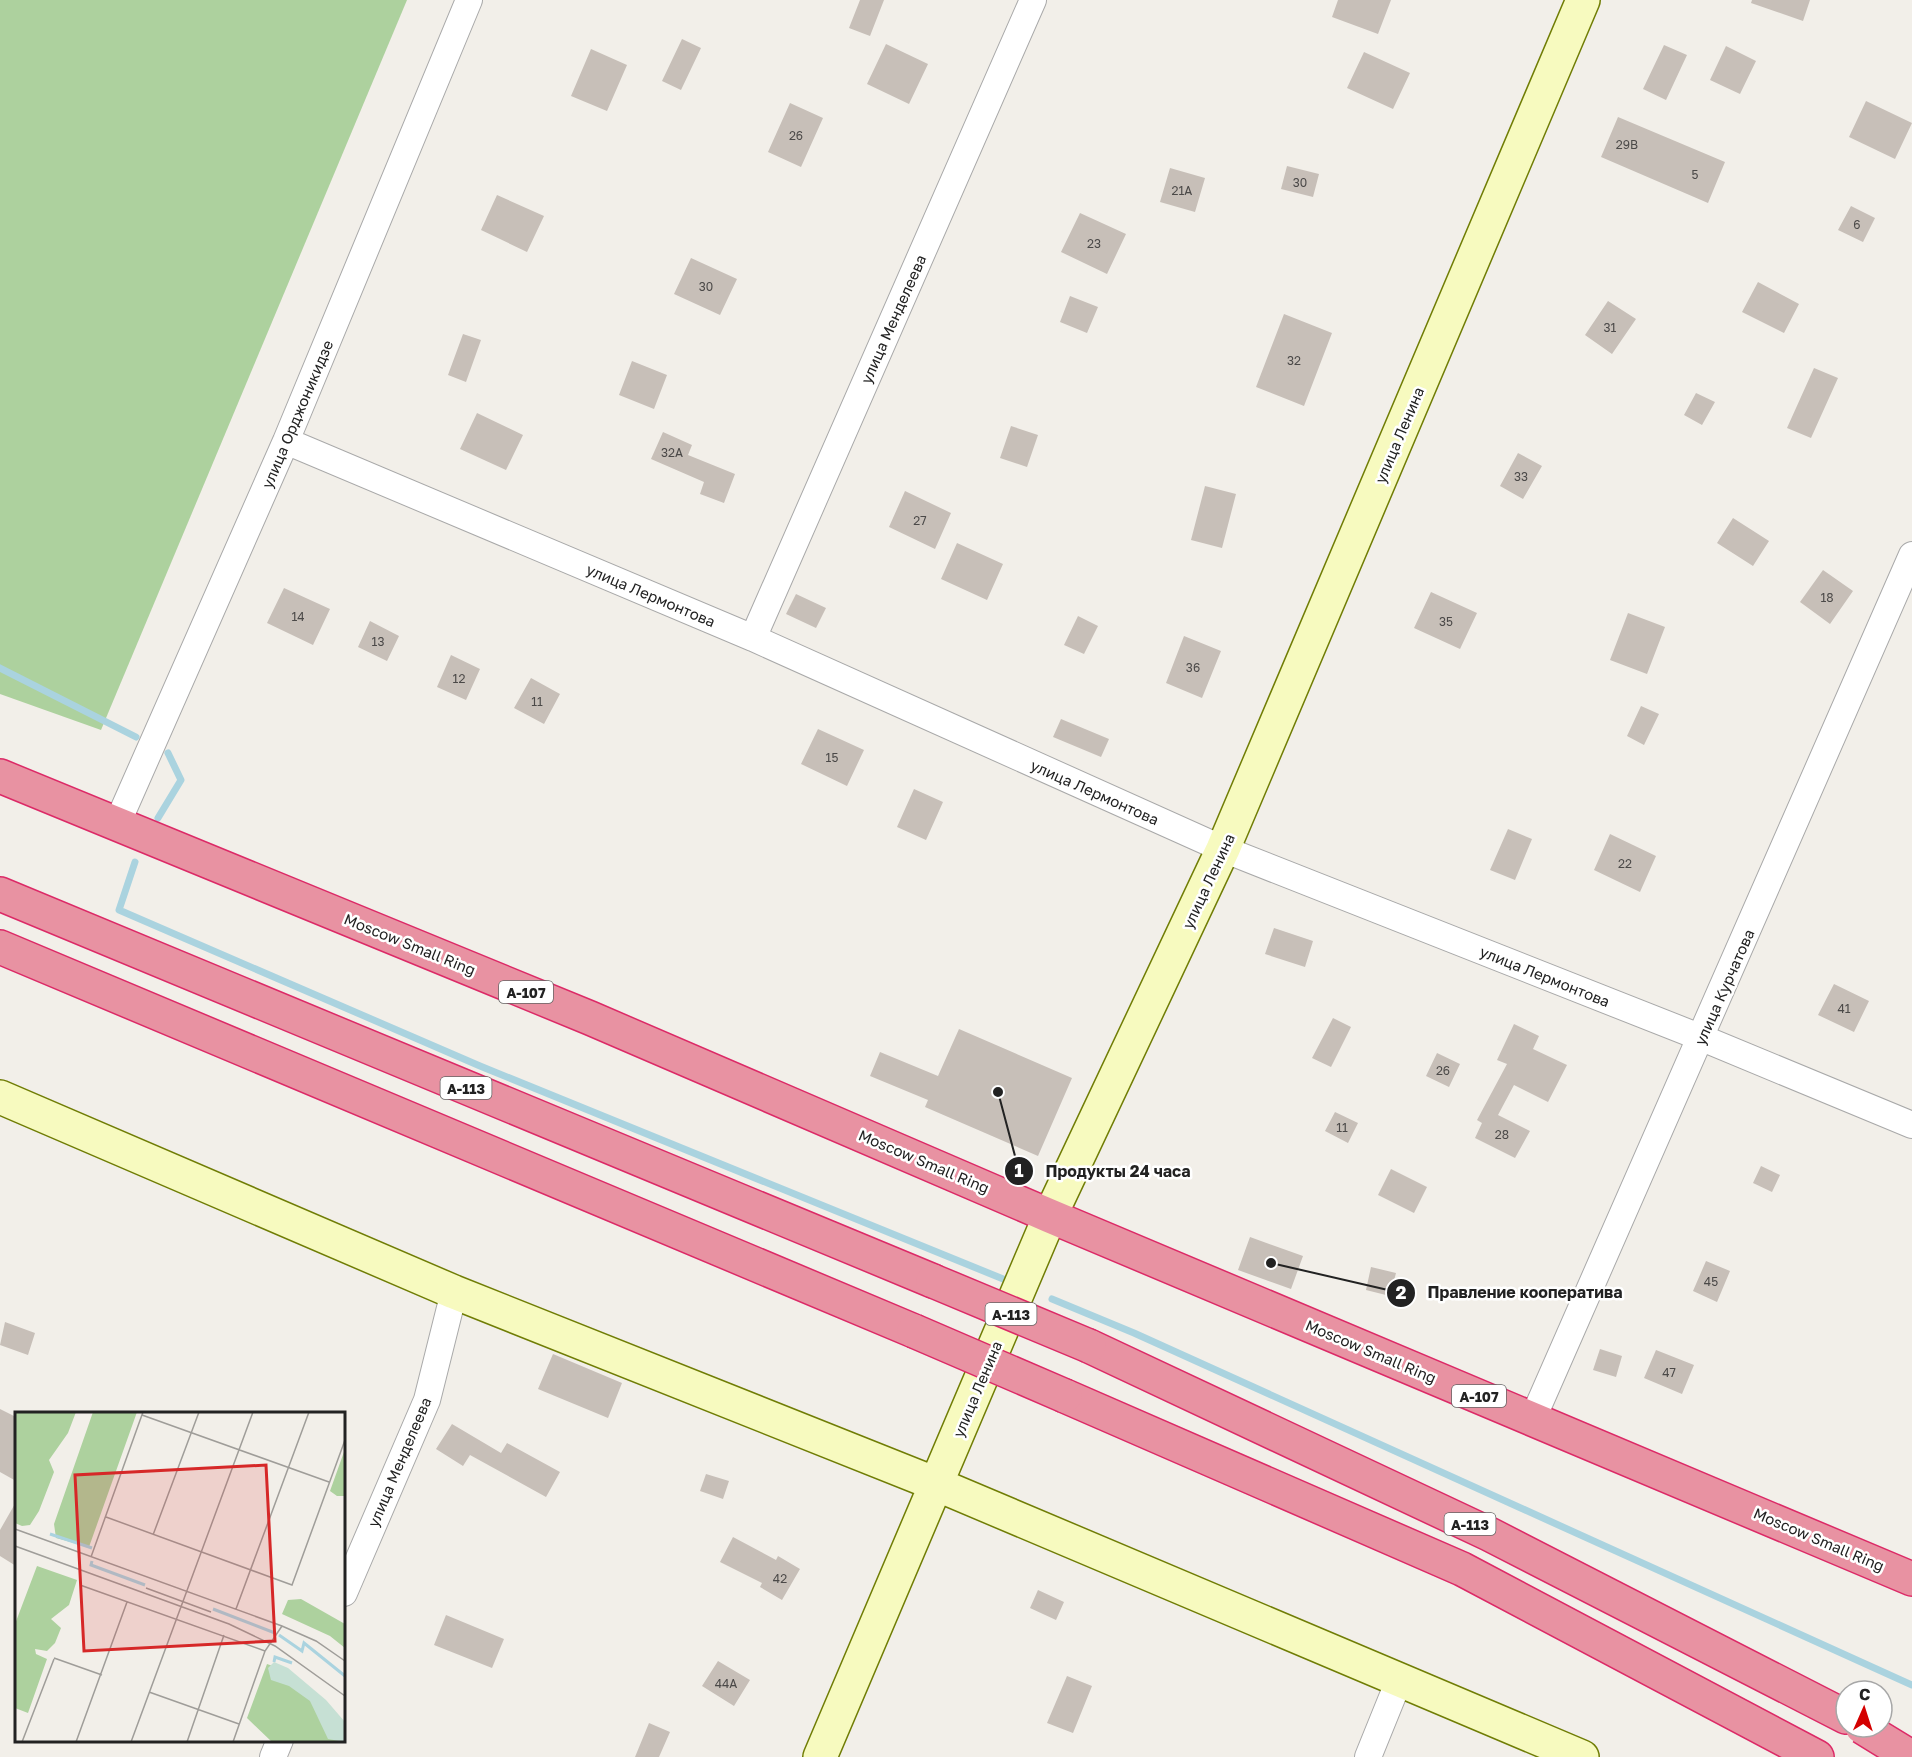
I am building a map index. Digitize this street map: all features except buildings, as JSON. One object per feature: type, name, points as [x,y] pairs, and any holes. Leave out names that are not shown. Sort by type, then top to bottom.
[{"type":"highway","name":"Moscow Small Ring","points":[[0,776],[590,1018],[1050,1216],[1912,1579]]},
{"type":"highway","name":"А-113","points":[[0,894],[1089,1346],[1490,1534],[1834,1711]]},
{"type":"highway","points":[[0,947],[914,1331],[1462,1569],[1817,1757]]},
{"type":"highway","name":"А-113","points":[[1882,1739],[1911,1757]]},
{"type":"street","name":"улица Орджоникидзе","points":[[117,824],[286,441],[469,0]]},
{"type":"street","name":"улица Менделеева","points":[[753,638],[1033,0]]},
{"type":"street","name":"улица Ленина","points":[[820,1757],[1050,1216],[1223,849],[1583,0]]},
{"type":"street","name":"улица Лермонтова","points":[[286,441],[753,638],[1223,849],[1702,1038],[1912,1125]]},
{"type":"street","name":"улица Курчатова","points":[[1533,1419],[1912,555]]},
{"type":"street","points":[[0,1097],[454,1292],[936,1484],[1400,1678],[1582,1757]]},
{"type":"street","name":"улица Менделеева","points":[[345,1591],[427,1400],[454,1292]]},
{"type":"street","points":[[1368,1757],[1400,1678]]},
{"type":"street","points":[[1898,1757],[1912,1733]]},
{"type":"street","points":[[273,1757],[279,1742]]},
{"type":"green space","points":[[0,0],[407,0],[101,730],[0,694]]},
{"type":"waterway","points":[[0,668],[136,737]]},
{"type":"waterway","points":[[158,818],[181,780],[168,753]]},
{"type":"waterway","points":[[135,862],[119,910],[480,1066],[1013,1283]]},
{"type":"waterway","points":[[1052,1299],[1134,1333],[1912,1685]]},
{"type":"place","name":"Продукты 24 часа","points":[[998,1092]]},
{"type":"place","name":"Правление кооператива","points":[[1271,1263]]}]
